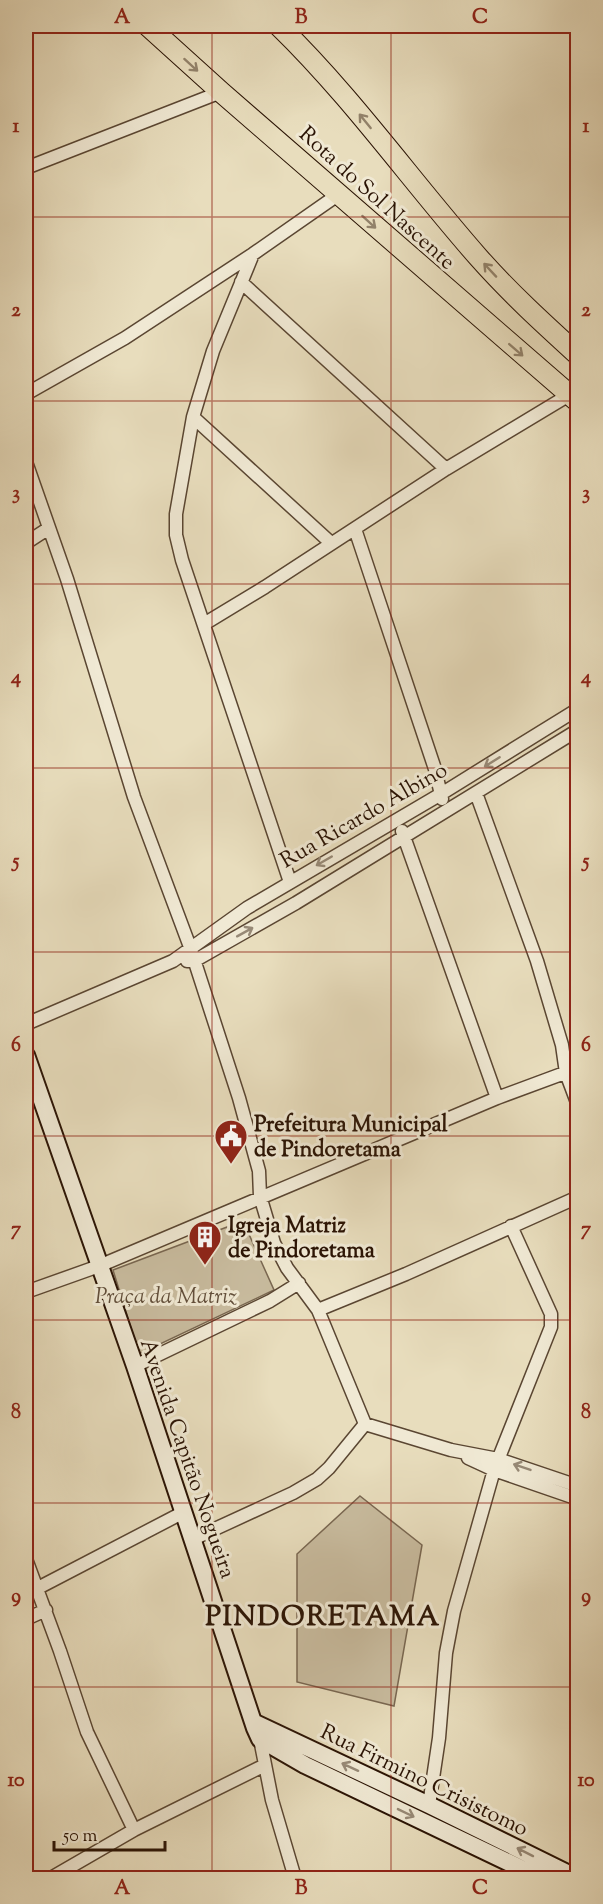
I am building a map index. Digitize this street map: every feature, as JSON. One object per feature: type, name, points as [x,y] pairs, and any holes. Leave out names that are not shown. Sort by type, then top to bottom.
[{"type":"highway","name":"Rota do Sol Nascente","points":[[148,26],[573,399]]},
{"type":"highway","name":"Rota do Sol Nascente","points":[[279,26],[350,103],[480,259],[531,312],[578,355]]},
{"type":"main road","name":"Avenida Capitão Nogueira","points":[[26,1056],[135,1366],[260,1739]]},
{"type":"main road","name":"Rua Firmino Crisistomo","points":[[253,1722],[577,1878]]},
{"type":"main road","name":"Rua Firmino Crisistomo","points":[[260,1739],[305,1765],[541,1878]]},
{"type":"street","points":[[26,168],[221,92]]},
{"type":"street","points":[[26,394],[125,338],[339,194]]},
{"type":"street","points":[[253,254],[213,351],[193,417],[175,525],[182,560],[290,882]]},
{"type":"street","points":[[241,282],[446,469]]},
{"type":"street","points":[[204,624],[446,469],[573,399]]},
{"type":"street","points":[[193,417],[331,543]]},
{"type":"street","points":[[26,462],[134,797],[190,948],[239,1098],[260,1171],[260,1196],[274,1243],[287,1268],[318,1310],[365,1424]]},
{"type":"street","points":[[26,543],[49,528]]},
{"type":"street","points":[[355,529],[435,769],[446,811]]},
{"type":"street","name":"Rua Ricardo Albino","points":[[26,1024],[173,961],[246,908],[441,794],[578,709]]},
{"type":"street","name":"Rua Ricardo Albino","points":[[173,961],[194,961],[296,903],[578,730]]},
{"type":"street","points":[[527,740],[537,755]]},
{"type":"street","points":[[476,793],[537,961],[572,1071],[578,1105]]},
{"type":"street","points":[[396,820],[405,837],[497,1098]]},
{"type":"street","points":[[26,1292],[99,1266],[260,1196],[497,1098],[572,1071]]},
{"type":"street","points":[[318,1310],[406,1274],[578,1197]]},
{"type":"street","points":[[429,1805],[439,1738],[446,1653],[454,1611],[496,1465],[552,1321],[551,1314],[511,1226]]},
{"type":"street","points":[[135,1366],[270,1301],[299,1283]]},
{"type":"street","points":[[365,1424],[496,1465],[578,1498]]},
{"type":"street","points":[[193,1539],[293,1493],[317,1479],[329,1468],[365,1424]]},
{"type":"street","points":[[496,1465],[578,1486]]},
{"type":"street","points":[[36,1589],[184,1512]]},
{"type":"street","points":[[26,1559],[46,1610],[87,1731],[134,1830]]},
{"type":"street","points":[[26,1619],[46,1610]]},
{"type":"street","points":[[260,1739],[278,1821],[295,1878]]},
{"type":"street","points":[[53,1878],[134,1830],[265,1765]]},
{"type":"green space","name":"Praça da Matriz","points":[[243,1221],[274,1290],[139,1354],[113,1270]]},
{"type":"green space","points":[[360,1496],[422,1545],[394,1706],[297,1682],[297,1554]]},
{"type":"place","name":"Prefeitura Municipal de Pindoretama","points":[[231,1165]]},
{"type":"place","name":"Igreja Matriz de Pindoretama","points":[[205,1266]]},
{"type":"district","name":"PINDORETAMA","points":[[323,1615]]}]
